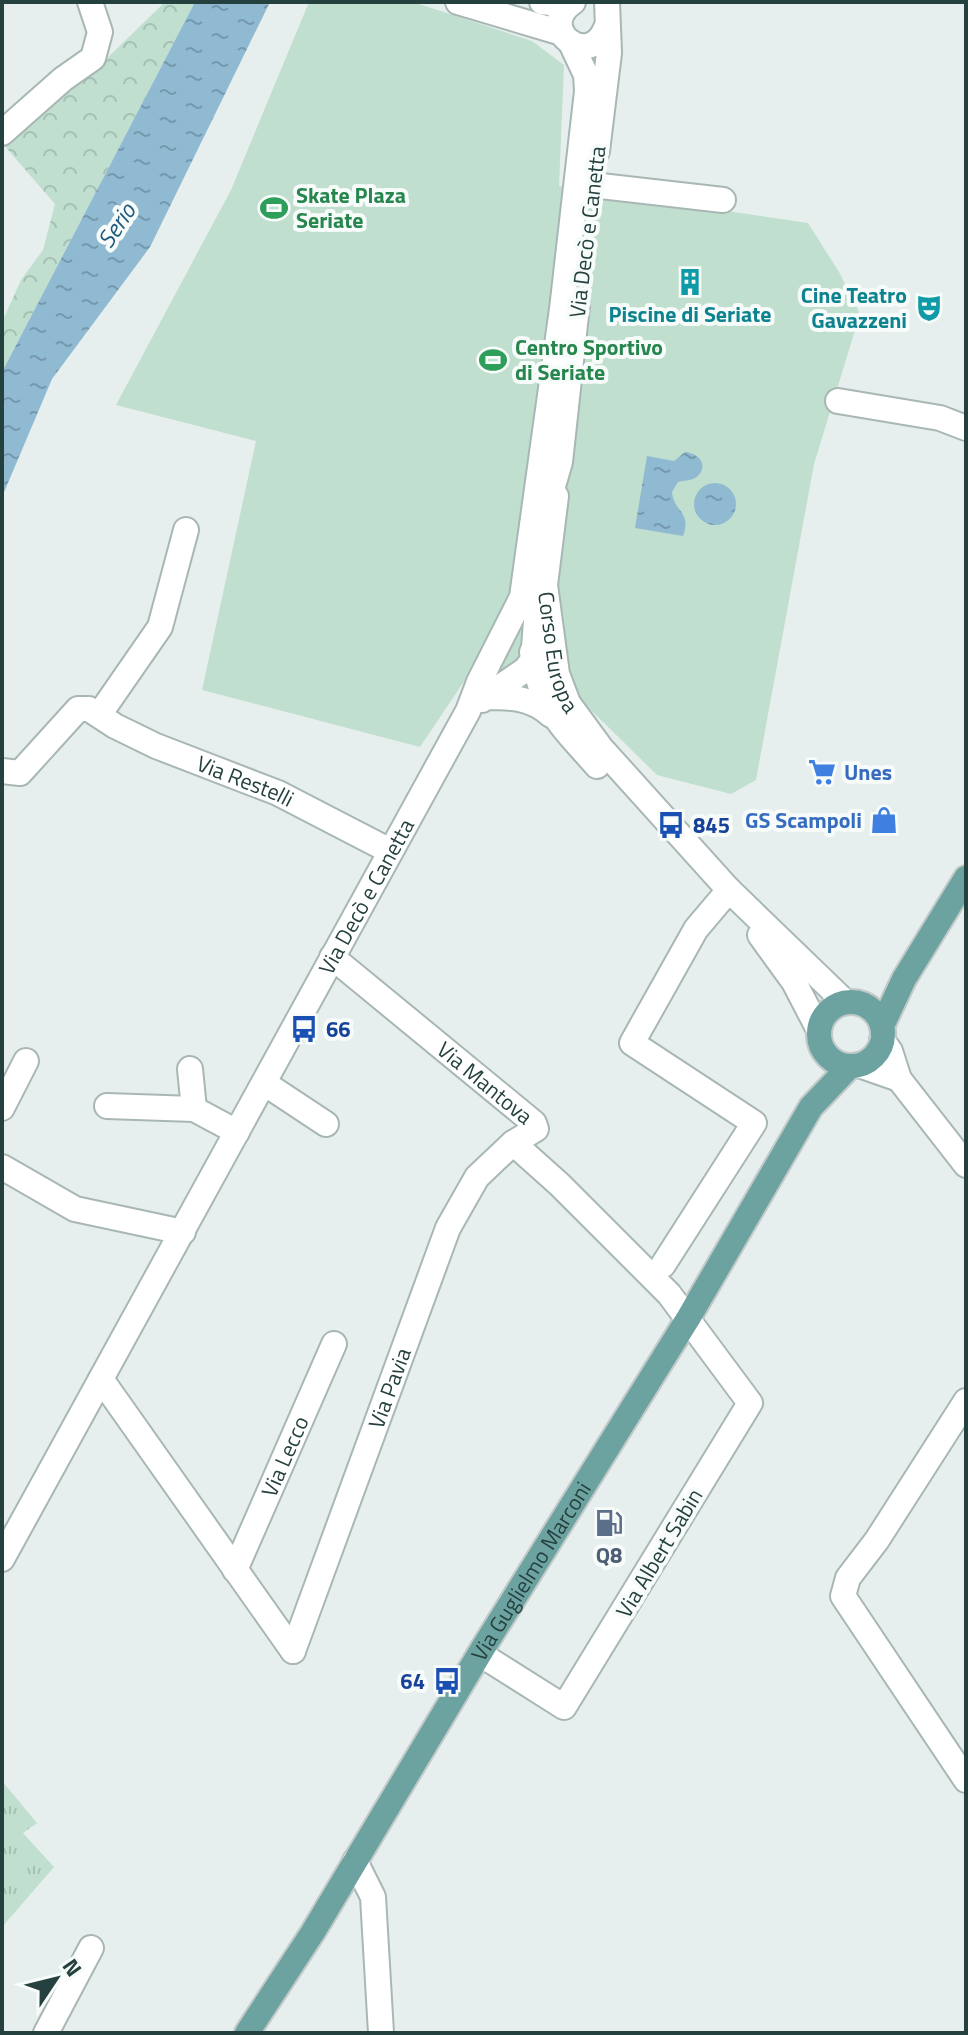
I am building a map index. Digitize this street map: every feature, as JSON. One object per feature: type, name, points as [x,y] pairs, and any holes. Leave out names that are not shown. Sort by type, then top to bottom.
[{"type":"main road","points":[[904,979],[864,992],[850,1002],[829,1010],[821,1041],[831,1059],[854,1066],[876,1054],[904,979],[966,878]]},
{"type":"main road","name":"Corso Europa","points":[[850,1002],[872,1010],[882,1033]]},
{"type":"main road","name":"Via Guglielmo Marconi","points":[[811,1107],[821,1041]]},
{"type":"main road","name":"Via Guglielmo Marconi","points":[[247,2033],[689,1317],[811,1107],[854,1066]]},
{"type":"street","points":[[2,133],[63,79],[93,58],[100,32],[90,2]]},
{"type":"street","points":[[458,2],[566,38],[578,46],[593,45],[604,35],[603,12]]},
{"type":"street","points":[[542,2],[570,4]]},
{"type":"street","points":[[566,38],[560,18],[570,4]]},
{"type":"street","name":"Via Decò e Canetta","points":[[2,1559],[59,1447],[101,1379],[183,1232],[390,851],[477,704],[525,670],[533,660],[545,514],[560,462],[609,53],[603,12]]},
{"type":"street","name":"Via Decò e Canetta","points":[[477,704],[479,682],[522,597],[562,309],[587,91],[586,75],[566,38]]},
{"type":"street","points":[[592,185],[723,200]]},
{"type":"street","points":[[838,401],[940,418],[966,428]]},
{"type":"street","name":"Corso Europa","points":[[560,462],[545,585],[557,674],[568,703],[601,748],[729,890],[850,1002]]},
{"type":"street","points":[[2,771],[20,773],[78,709],[89,709],[99,715],[160,627],[186,530]]},
{"type":"street","name":"Corso Europa","points":[[522,597],[539,689],[554,718],[617,788],[656,809]]},
{"type":"street","points":[[477,704],[517,697],[539,704],[554,718]]},
{"type":"street","name":"Via Restelli","points":[[99,715],[156,746],[278,793],[390,851]]},
{"type":"street","points":[[663,1265],[754,1123],[632,1043],[696,929],[729,890]]},
{"type":"street","name":"Corso Europa","points":[[729,890],[794,982],[821,1041]]},
{"type":"street","name":"Via Mantova","points":[[332,957],[534,1123],[536,1129],[513,1143],[647,1272],[689,1317]]},
{"type":"street","name":"Corso Europa","points":[[882,1033],[899,1079],[966,1165]]},
{"type":"street","points":[[2,1108],[26,1061]]},
{"type":"street","points":[[854,1066],[899,1079]]},
{"type":"street","points":[[190,1069],[194,1109]]},
{"type":"street","points":[[264,1083],[326,1124]]},
{"type":"street","points":[[107,1106],[194,1109],[237,1132]]},
{"type":"street","name":"Via Pavia","points":[[235,1570],[293,1651],[448,1228],[477,1177],[513,1143]]},
{"type":"street","points":[[2,1167],[75,1209],[183,1232]]},
{"type":"street","name":"Via Albert Sabin","points":[[480,1654],[564,1707],[750,1403],[689,1317]]},
{"type":"street","name":"Via Lecco","points":[[235,1570],[334,1344]]},
{"type":"street","points":[[101,1379],[235,1570]]},
{"type":"street","points":[[966,1401],[877,1540],[848,1578],[843,1596],[966,1780]]},
{"type":"street","points":[[355,1861],[373,1897],[381,2033]]},
{"type":"street","points":[[46,2033],[91,1948]]},
{"type":"green space","points":[[165,2],[195,2],[2,372],[2,322],[21,280],[43,250],[55,204],[3,144],[99,66]]},
{"type":"green space","name":"Centro Sportivo di Seriate","points":[[309,2],[413,2],[532,41],[564,65],[559,186],[808,223],[839,272],[860,314],[814,464],[756,780],[731,794],[657,775],[544,664],[467,677],[420,747],[202,690],[256,441],[116,405],[231,190]]},
{"type":"green space","points":[[2,1781],[37,1823],[23,1833],[54,1867],[2,1927]]},
{"type":"water","name":"Serio","points":[[195,2],[270,2],[150,247],[52,379],[2,497],[2,372]]},
{"type":"water","points":[[685,452],[698,457],[702,467],[696,478],[678,482],[672,492],[684,517],[683,536],[635,528],[647,456],[674,461]]},
{"type":"water","points":[[715,483],[730,489],[736,504],[730,519],[715,525],[700,519],[694,504],[700,489]]},
{"type":"place","name":"Skate Plaza Seriate","points":[[274,208]]},
{"type":"place","name":"Piscine di Seriate","points":[[690,282]]},
{"type":"place","name":"Cine Teatro Gavazzeni","points":[[929,308]]},
{"type":"place","name":"Centro Sportivo di Seriate","points":[[493,360]]},
{"type":"place","name":"Unes","points":[[822,772]]},
{"type":"place","name":"GS Scampoli","points":[[884,820]]},
{"type":"place","name":"845","points":[[671,825]]},
{"type":"place","name":"66","points":[[304,1029]]},
{"type":"place","name":"Q8","points":[[609,1523]]},
{"type":"place","name":"64","points":[[447,1681]]}]
